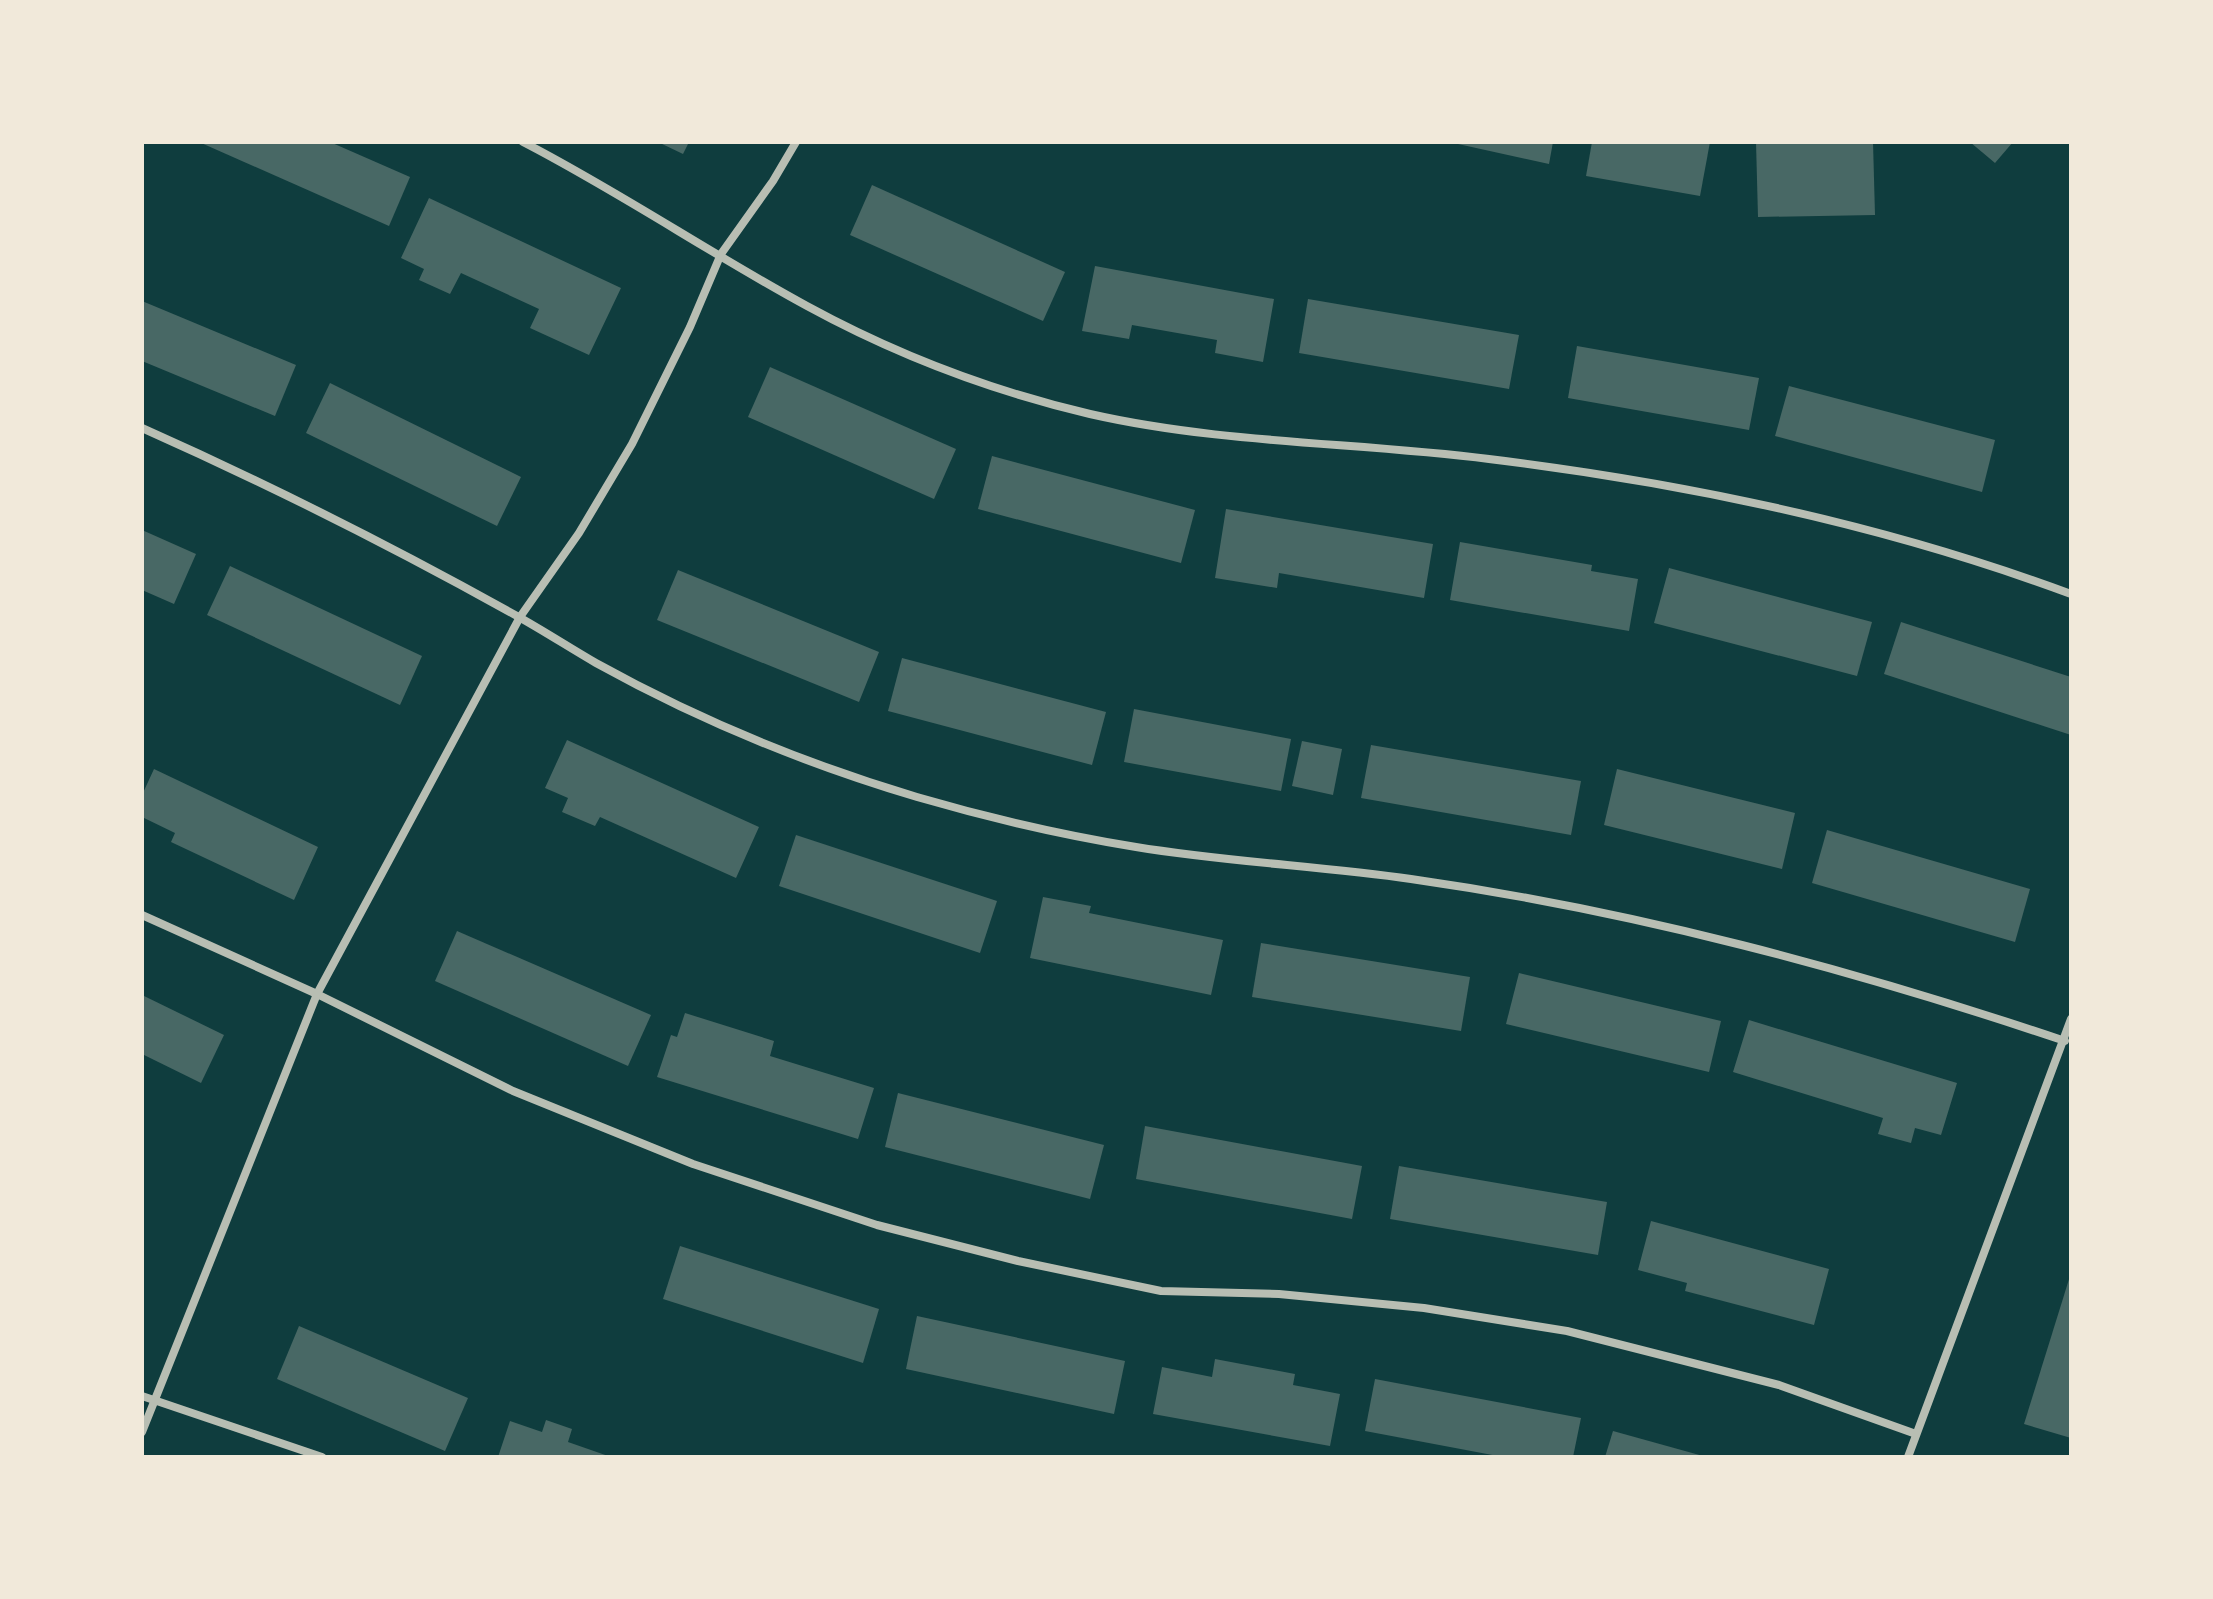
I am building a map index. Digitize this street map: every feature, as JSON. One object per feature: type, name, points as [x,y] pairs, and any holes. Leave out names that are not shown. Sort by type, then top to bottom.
[{"type":"street","points":[[523,142],[807,306],[898,350],[992,386],[1089,414],[1188,432],[1486,458],[1626,478],[1765,505],[1887,536],[2071,594]]},
{"type":"street","points":[[142,1432],[317,994],[520,617],[579,533],[632,444],[690,327],[721,254],[773,181],[796,142]]},
{"type":"street","points":[[142,428],[360,532],[520,617],[599,664],[701,716],[807,760],[916,797],[1027,826],[1139,848],[1409,879],[1576,906],[1741,942],[1860,975],[2065,1041]]},
{"type":"street","points":[[142,915],[317,994],[513,1091],[693,1164],[877,1225],[1018,1261],[1161,1291],[1279,1294],[1424,1308],[1567,1331],[1779,1385],[1916,1434]]},
{"type":"street","points":[[1908,1457],[2071,1019]]},
{"type":"street","points":[[142,1396],[322,1457]]},
{"type":"building","points":[[199,142],[330,142],[410,177],[389,226]]},
{"type":"building","points":[[658,142],[689,142],[683,154]]},
{"type":"building","points":[[1449,142],[1553,142],[1549,164]]},
{"type":"building","points":[[1592,142],[1710,142],[1700,196],[1586,176]]},
{"type":"building","points":[[1756,142],[1873,142],[1875,215],[1758,217]]},
{"type":"building","points":[[1970,142],[2013,142],[1995,163]]},
{"type":"building","points":[[872,185],[1065,272],[1043,321],[850,235]]},
{"type":"building","points":[[429,198],[621,288],[589,355],[530,328],[539,309],[461,273],[450,294],[419,280],[424,269],[401,258]]},
{"type":"building","points":[[1095,266],[1274,299],[1263,362],[1215,353],[1217,340],[1132,325],[1129,339],[1082,331]]},
{"type":"building","points":[[1308,299],[1519,335],[1509,389],[1299,353]]},
{"type":"building","points":[[142,301],[296,365],[275,416],[142,361]]},
{"type":"building","points":[[1577,346],[1759,378],[1749,430],[1568,398]]},
{"type":"building","points":[[770,367],[956,449],[934,499],[748,417]]},
{"type":"building","points":[[330,383],[521,477],[497,526],[306,433]]},
{"type":"building","points":[[1789,386],[1995,440],[1982,492],[1775,436]]},
{"type":"building","points":[[992,456],[1195,510],[1181,563],[978,509]]},
{"type":"building","points":[[1226,509],[1433,544],[1424,598],[1279,573],[1277,588],[1215,578]]},
{"type":"building","points":[[142,530],[196,554],[174,604],[142,590]]},
{"type":"building","points":[[1460,542],[1592,565],[1591,571],[1638,579],[1629,631],[1450,600]]},
{"type":"building","points":[[230,566],[422,656],[400,705],[207,615]]},
{"type":"building","points":[[1669,568],[1872,622],[1857,676],[1654,623]]},
{"type":"building","points":[[678,570],[879,652],[859,702],[657,620]]},
{"type":"building","points":[[1901,622],[2071,677],[2071,735],[1884,674]]},
{"type":"building","points":[[902,658],[1106,712],[1092,765],[888,711]]},
{"type":"building","points":[[1134,709],[1291,739],[1281,791],[1124,762]]},
{"type":"building","points":[[567,740],[759,827],[736,878],[600,817],[595,826],[562,812],[568,798],[545,788]]},
{"type":"building","points":[[1302,741],[1342,749],[1333,795],[1292,786]]},
{"type":"building","points":[[1371,745],[1581,781],[1571,835],[1361,798]]},
{"type":"building","points":[[154,769],[318,847],[294,900],[171,842],[175,833],[142,817],[142,795]]},
{"type":"building","points":[[1617,769],[1795,813],[1782,869],[1604,825]]},
{"type":"building","points":[[1827,830],[2030,889],[2015,942],[1812,883]]},
{"type":"building","points":[[796,835],[997,901],[980,953],[779,886]]},
{"type":"building","points":[[1043,897],[1091,906],[1089,913],[1223,940],[1211,995],[1030,958]]},
{"type":"building","points":[[457,931],[651,1015],[628,1066],[435,981]]},
{"type":"building","points":[[1261,943],[1470,977],[1461,1031],[1252,997]]},
{"type":"building","points":[[1519,973],[1721,1021],[1709,1072],[1506,1024]]},
{"type":"building","points":[[142,995],[224,1035],[201,1083],[142,1054]]},
{"type":"building","points":[[685,1013],[774,1041],[770,1056],[874,1088],[858,1139],[657,1077],[671,1035],[677,1037]]},
{"type":"building","points":[[1749,1020],[1957,1083],[1941,1135],[1915,1128],[1911,1143],[1878,1134],[1883,1118],[1733,1072]]},
{"type":"building","points":[[898,1093],[1104,1145],[1090,1199],[885,1147]]},
{"type":"building","points":[[1145,1126],[1362,1166],[1352,1219],[1136,1179]]},
{"type":"building","points":[[1399,1166],[1607,1202],[1598,1255],[1390,1219]]},
{"type":"building","points":[[1651,1221],[1829,1269],[1814,1325],[1685,1291],[1687,1283],[1638,1270]]},
{"type":"building","points":[[680,1246],[879,1309],[863,1363],[663,1299]]},
{"type":"building","points":[[2071,1276],[2071,1438],[2024,1424]]},
{"type":"building","points":[[917,1316],[1125,1361],[1114,1414],[906,1369]]},
{"type":"building","points":[[299,1326],[468,1398],[445,1451],[277,1379]]},
{"type":"building","points":[[1215,1359],[1295,1374],[1293,1385],[1340,1394],[1330,1446],[1153,1414],[1162,1367],[1212,1377]]},
{"type":"building","points":[[1375,1379],[1581,1418],[1573,1457],[1503,1457],[1365,1431]]},
{"type":"building","points":[[546,1420],[572,1429],[568,1442],[611,1457],[498,1457],[510,1421],[542,1432]]},
{"type":"building","points":[[1613,1431],[1703,1456],[1703,1457],[1605,1457]]}]
